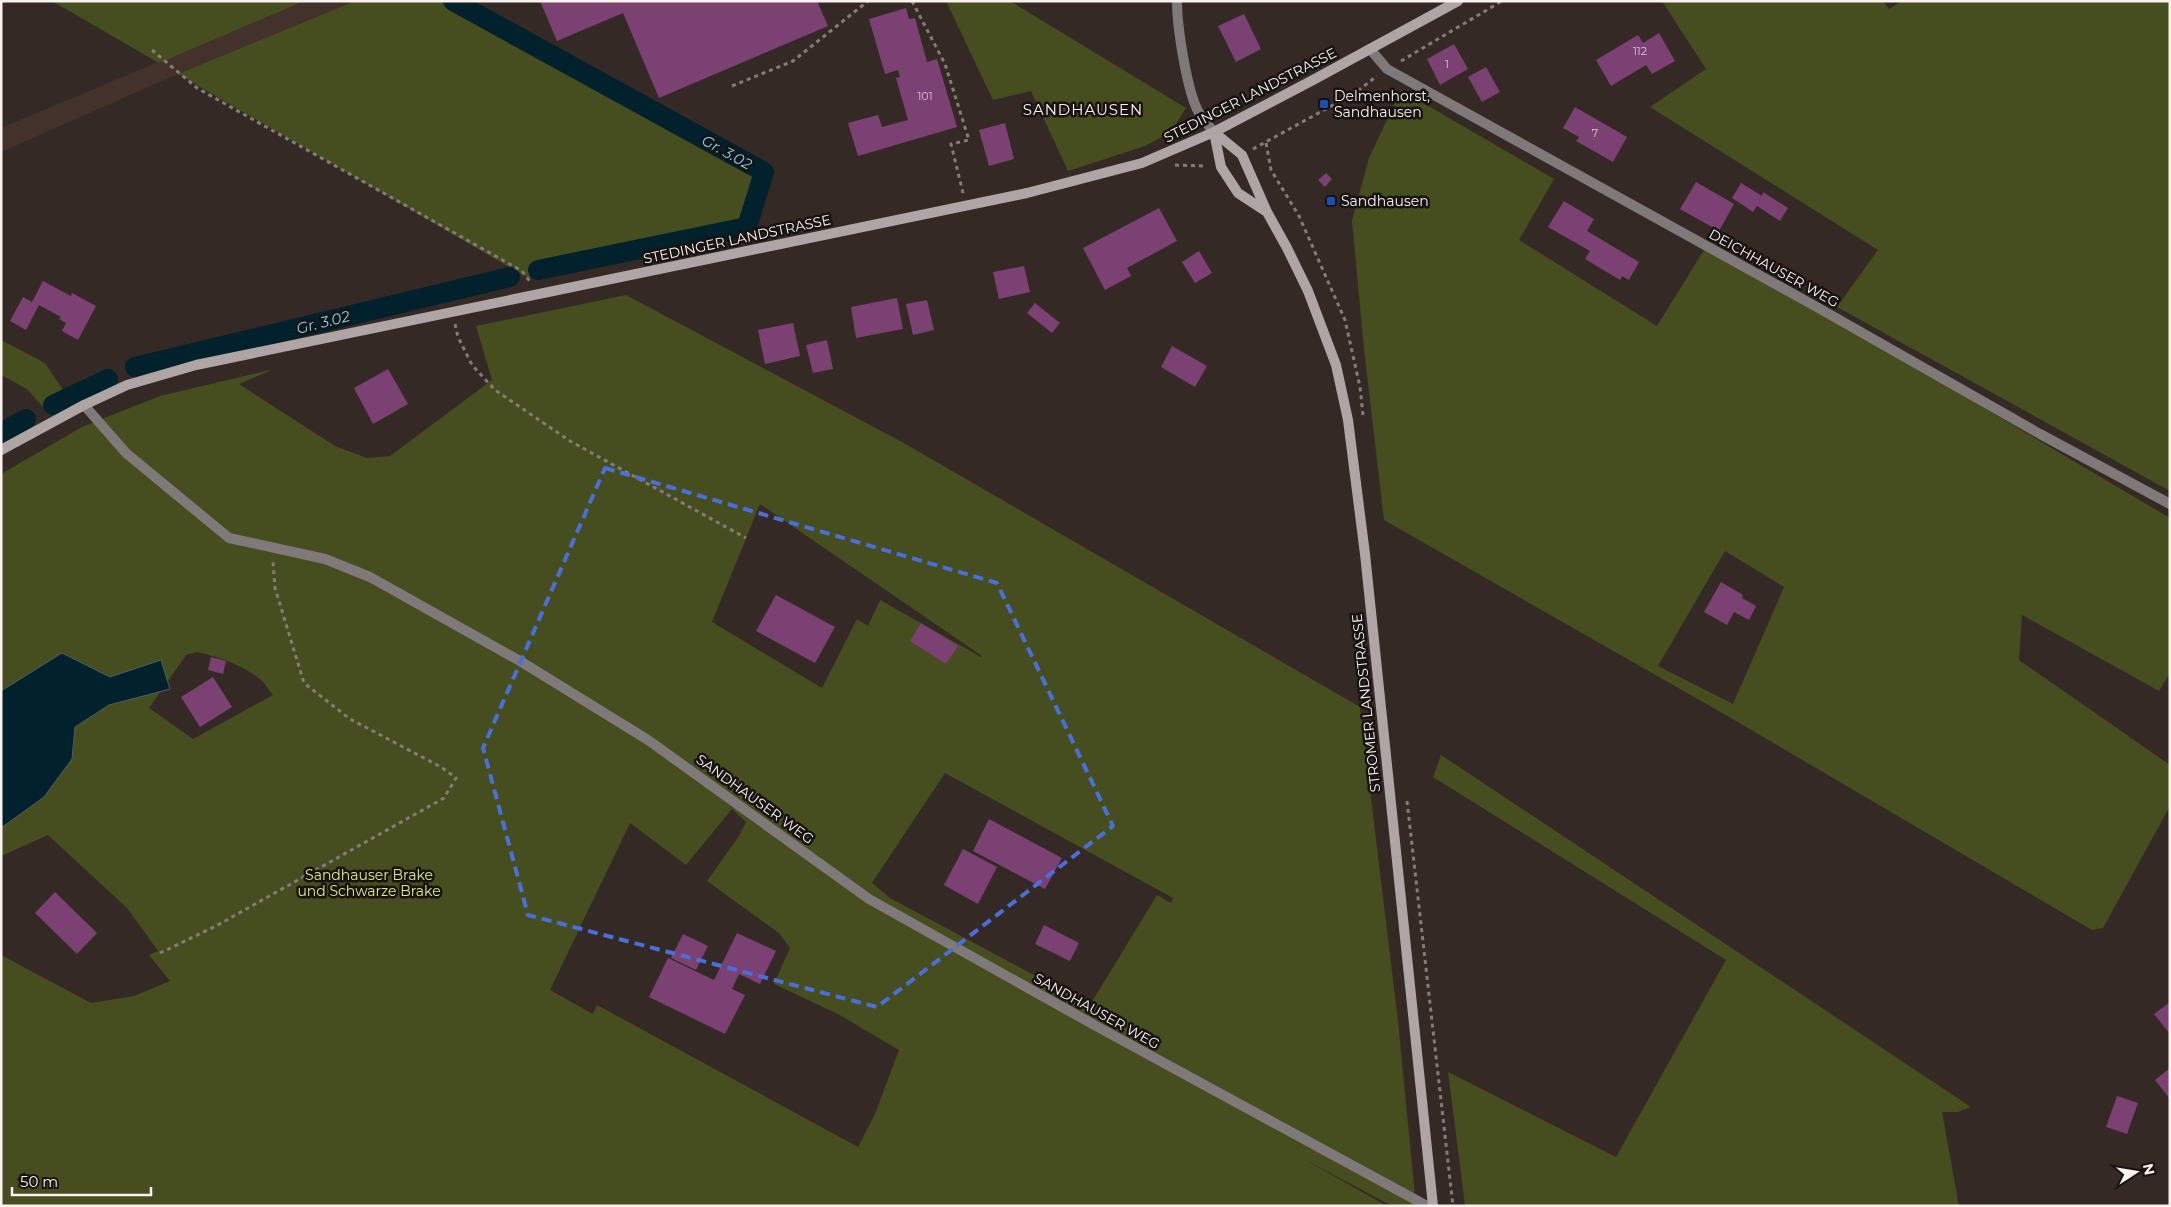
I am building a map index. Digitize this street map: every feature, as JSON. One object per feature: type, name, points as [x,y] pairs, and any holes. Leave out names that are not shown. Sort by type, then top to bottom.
[{"type":"main road","name":"STEDINGER LANDSTRASSE","points":[[1,450],[84,405],[127,386],[196,365],[1027,193],[1142,163],[1214,132],[1458,1]]},
{"type":"main road","name":"STROMER LANDSTRASSE","points":[[1214,132],[1221,167],[1238,193],[1267,212]]},
{"type":"main road","name":"STROMER LANDSTRASSE","points":[[1214,132],[1242,155],[1267,212],[1308,291],[1336,365],[1348,420],[1365,554],[1433,1206]]},
{"type":"street","points":[[1177,1],[1177,16],[1188,80],[1199,113],[1214,132]]},
{"type":"street","name":"DEICHHAUSER WEG","points":[[1370,49],[1387,69],[1815,306],[2040,434],[2170,504]]},
{"type":"street","name":"SANDHAUSER WEG","points":[[84,405],[126,453],[228,538],[325,560],[363,574],[520,661],[648,740],[869,899],[1096,1026],[1427,1206]]},
{"type":"path","points":[[732,86],[793,61],[868,1]]},
{"type":"path","points":[[912,1],[945,64],[969,140],[951,144],[966,206]]},
{"type":"path","points":[[152,50],[197,88],[522,271],[531,283],[534,295]]},
{"type":"path","points":[[1266,143],[1271,170],[1300,216],[1324,270]]},
{"type":"path","points":[[452,312],[458,337],[472,365],[495,390],[570,441],[746,538]]},
{"type":"path","points":[[160,953],[216,926],[444,798],[456,778],[441,767],[350,720],[304,683],[275,588],[272,549]]},
{"type":"highlighted area","points":[[605,468],[997,583],[1113,826],[877,1007],[528,915],[483,748]]},
{"type":"shaded area","points":[[304,1],[355,1],[178,74],[1,152],[1,128]]},
{"type":"green space","points":[[52,1],[304,1],[159,63]]},
{"type":"green space","points":[[355,1],[440,1],[756,174],[739,233],[528,278],[178,74]]},
{"type":"green space","points":[[946,1],[1010,1],[1186,108],[1171,132],[1145,146],[1068,171],[1031,91],[993,100]]},
{"type":"green space","points":[[1662,1],[1883,1],[1889,9],[1902,1],[2170,1],[2170,491],[1837,307],[1878,250],[1650,107],[1706,69]]},
{"type":"green space","points":[[1401,90],[1554,179],[1519,240],[1657,326],[1704,250],[1830,317],[2170,518],[2170,673],[2159,691],[2022,615],[2019,660],[2170,765],[2170,806],[2103,928],[2092,930],[1724,714],[1384,520],[1364,349],[1352,221],[1369,158]],"holes":[[[1725,551],[1784,587],[1733,704],[1658,666]]]},
{"type":"green space","name":"Sandhauser Brake und Schwarze Brake","points":[[626,295],[902,442],[1360,707],[1398,1021],[1416,1206],[1392,1206],[1302,1158],[1387,1206],[1,1206],[1,955],[91,1003],[134,996],[170,981],[149,955],[158,951],[128,909],[48,835],[1,856],[1,474],[82,427],[160,396],[274,369],[239,384],[335,446],[367,458],[390,456],[492,380],[476,326]],"holes":[[[760,504],[982,656],[880,600],[868,626],[857,619],[822,688],[712,622]],[[197,652],[239,666],[261,680],[273,695],[193,739],[149,708],[186,655]],[[945,773],[1173,898],[1171,903],[1157,895],[1090,1005],[890,898],[872,883]],[[732,809],[746,822],[739,836],[707,881],[779,933],[790,948],[774,984],[838,1014],[899,1050],[875,1114],[858,1147],[597,1005],[593,1014],[550,990],[630,823],[686,865]]]},
{"type":"green space","points":[[1,340],[45,363],[71,402],[50,415],[27,389],[1,375]]},
{"type":"green space","points":[[1441,755],[1971,1107],[1958,1112],[1942,1112],[1959,1206],[1465,1205],[1448,1072],[1616,1157],[1726,960],[1433,777]]},
{"type":"water","points":[[62,653],[110,677],[161,660],[170,689],[109,705],[75,727],[72,759],[44,797],[1,828],[1,691]]},
{"type":"building","points":[[540,1],[817,1],[828,26],[659,98],[623,13],[557,41]]},
{"type":"building","points":[[906,8],[909,19],[915,18],[927,62],[937,59],[957,127],[858,156],[848,123],[878,115],[882,127],[908,120],[896,78],[900,77],[898,70],[885,74],[869,19]]},
{"type":"building","points":[[1244,14],[1261,49],[1236,62],[1218,26]]},
{"type":"building","points":[[1659,33],[1675,61],[1652,74],[1646,65],[1611,86],[1596,60],[1638,35],[1643,43]]},
{"type":"building","points":[[1454,44],[1468,69],[1440,85],[1427,59]]},
{"type":"building","points":[[1486,67],[1500,92],[1482,102],[1468,77]]},
{"type":"building","points":[[1575,107],[1627,137],[1613,162],[1576,141],[1579,137],[1563,128]]},
{"type":"building","points":[[1005,123],[1014,159],[989,166],[979,130]]},
{"type":"building","points":[[1326,173],[1332,179],[1325,187],[1318,180]]},
{"type":"building","points":[[1696,182],[1734,204],[1719,231],[1680,209]]},
{"type":"building","points":[[1741,183],[1762,196],[1763,192],[1788,208],[1780,221],[1757,206],[1753,212],[1732,198]]},
{"type":"building","points":[[1564,201],[1594,219],[1587,231],[1639,262],[1629,280],[1622,276],[1620,280],[1585,259],[1590,251],[1548,227]]},
{"type":"building","points":[[1159,208],[1177,241],[1127,268],[1131,276],[1105,290],[1083,248]]},
{"type":"building","points":[[1199,251],[1212,273],[1195,283],[1182,262]]},
{"type":"building","points":[[1024,266],[1030,292],[999,299],[993,272]]},
{"type":"building","points":[[43,281],[71,296],[72,293],[96,306],[78,340],[62,331],[66,323],[59,319],[61,317],[39,305],[26,330],[10,321],[23,297],[32,302]]},
{"type":"building","points":[[897,298],[903,329],[856,338],[851,307]]},
{"type":"building","points":[[927,300],[934,330],[913,335],[906,304]]},
{"type":"building","points":[[1035,303],[1060,323],[1052,333],[1027,313]]},
{"type":"building","points":[[793,323],[800,356],[765,364],[758,330]]},
{"type":"building","points":[[827,340],[833,369],[813,373],[806,345]]},
{"type":"building","points":[[1172,346],[1207,366],[1195,387],[1161,367]]},
{"type":"building","points":[[388,369],[408,404],[373,424],[354,388]]},
{"type":"building","points":[[1721,582],[1743,595],[1742,598],[1756,606],[1749,620],[1734,612],[1727,625],[1704,612]]},
{"type":"building","points":[[776,595],[835,627],[815,663],[756,631]]},
{"type":"building","points":[[921,623],[958,646],[946,664],[910,641]]},
{"type":"building","points":[[211,657],[226,661],[223,674],[208,670]]},
{"type":"building","points":[[213,677],[232,707],[200,727],[181,697]]},
{"type":"building","points":[[989,819],[1062,858],[1045,889],[973,851]]},
{"type":"building","points":[[963,849],[997,867],[978,904],[944,885]]},
{"type":"building","points":[[55,892],[97,933],[77,954],[35,913]]},
{"type":"building","points":[[1044,925],[1079,943],[1070,961],[1035,944]]},
{"type":"building","points":[[737,933],[776,951],[760,984],[739,974],[732,989],[745,995],[725,1034],[649,997],[668,958],[714,980]]},
{"type":"building","points":[[683,934],[708,946],[696,970],[671,958]]},
{"type":"building","points":[[2170,1002],[2170,1034],[2154,1014]]},
{"type":"building","points":[[2170,1068],[2170,1099],[2155,1080]]},
{"type":"building","points":[[2117,1096],[2138,1103],[2127,1134],[2106,1127]]},
{"type":"waterway","name":"Gr. 3.02","points":[[453,1],[764,172],[747,227],[538,270]]},
{"type":"waterway","name":"Gr. 3.02","points":[[135,367],[510,277]]},
{"type":"waterway","name":"Gr. 3.02","points":[[53,405],[108,379]]},
{"type":"waterway","name":"Gr. 3.02","points":[[1,433],[26,419]]},
{"type":"place","name":"Delmenhorst, Sandhausen","points":[[1324,104]]},
{"type":"place","name":"Sandhausen","points":[[1331,201]]},
{"type":"district","name":"SANDHAUSEN","points":[[1083,109]]}]
